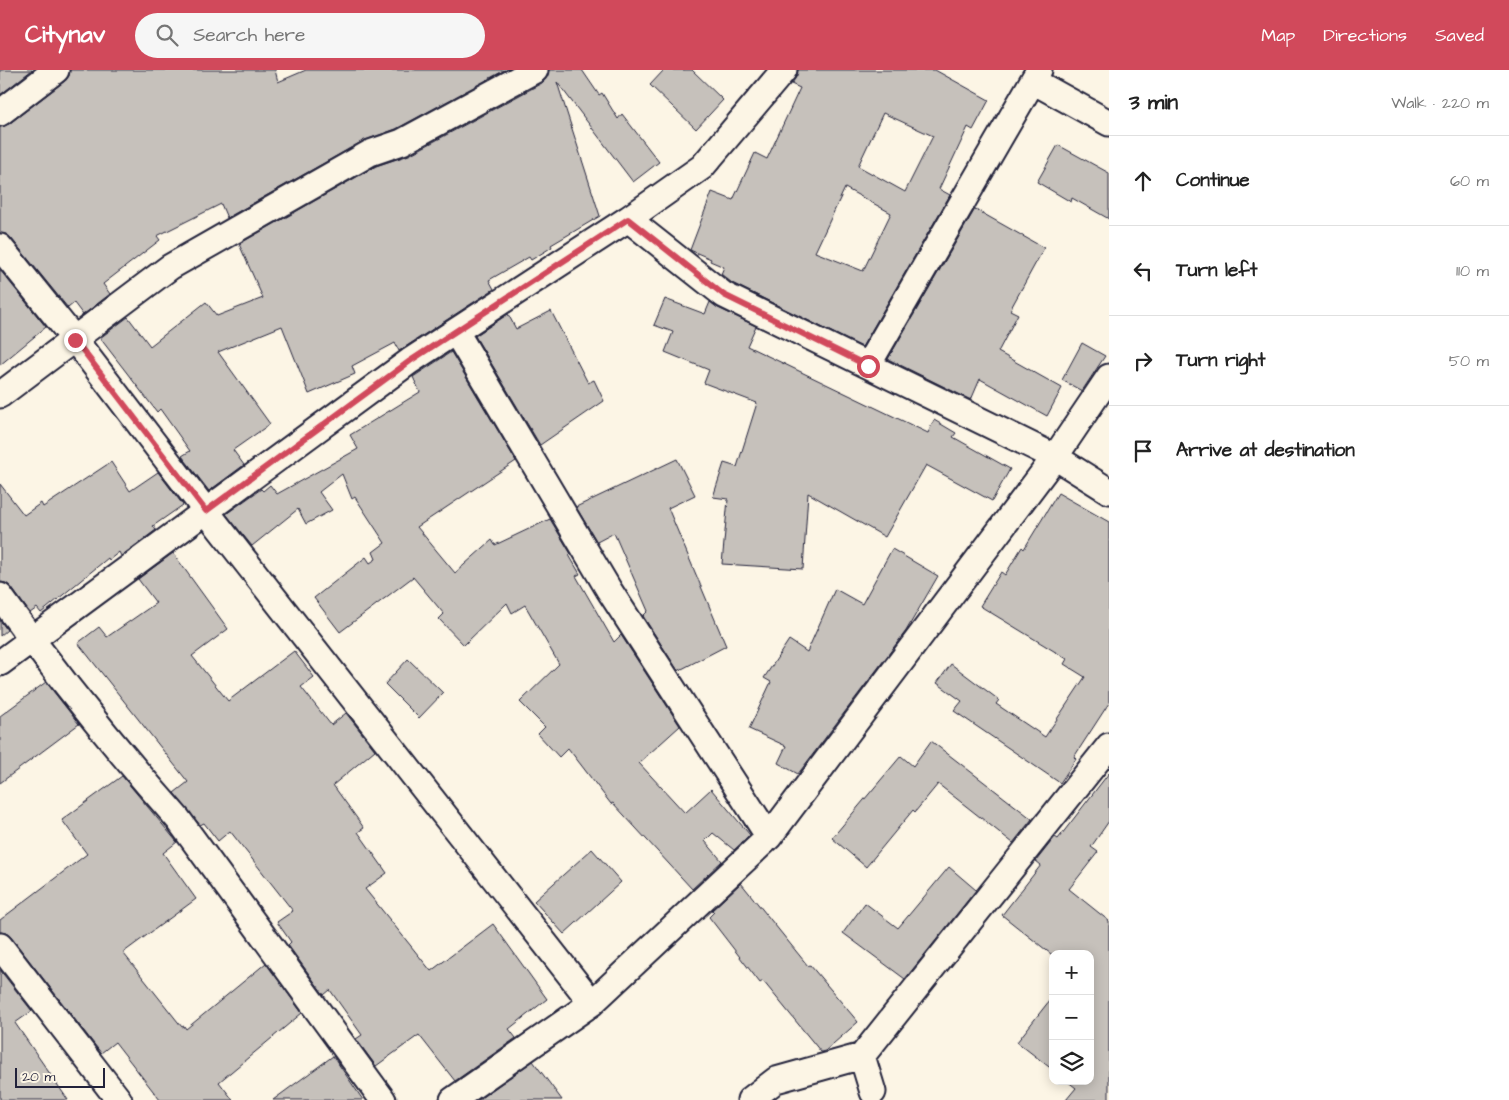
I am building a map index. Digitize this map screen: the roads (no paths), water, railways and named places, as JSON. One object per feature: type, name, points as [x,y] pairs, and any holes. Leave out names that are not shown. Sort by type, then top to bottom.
[{"type":"street","points":[[0,113],[56,70]]},
{"type":"street","points":[[0,395],[170,267],[370,153],[402,142],[535,70]]},
{"type":"street","points":[[0,663],[410,361],[628,219],[702,167],[784,70]]},
{"type":"street","points":[[868,366],[1036,75],[1109,123]]},
{"type":"street","points":[[628,219],[724,295],[1056,456],[1109,491]]},
{"type":"street","points":[[0,247],[75,340],[206,511],[592,1003]]},
{"type":"street","points":[[456,332],[608,590],[769,837]]},
{"type":"street","points":[[453,1100],[592,1003],[769,837],[1056,456],[1109,377]]},
{"type":"street","points":[[0,596],[31,640],[178,819],[383,1100]]},
{"type":"street","points":[[750,1100],[776,1080],[862,1056],[1109,747]]},
{"type":"street","points":[[0,946],[119,1100]]},
{"type":"street","points":[[862,1056],[874,1092]]}]
